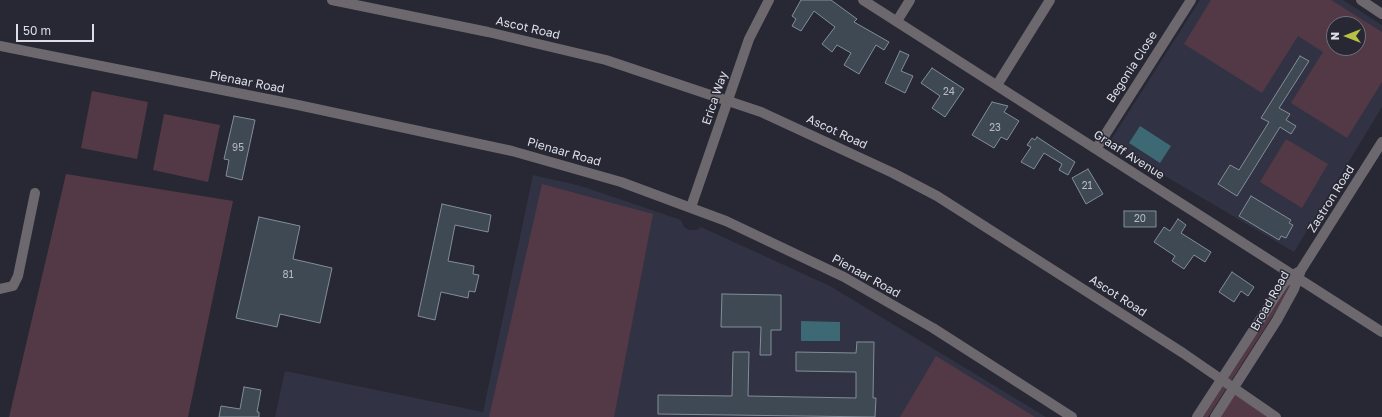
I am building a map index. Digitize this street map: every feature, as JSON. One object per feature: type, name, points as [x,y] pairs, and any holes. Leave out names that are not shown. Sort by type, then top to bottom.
[{"type":"street","name":"Ascot Road","points":[[332,0],[488,32],[606,60],[761,112],[893,173],[937,196],[1170,345],[1276,417]]},
{"type":"street","name":"Erica Way","points":[[691,207],[749,39],[769,0]]},
{"type":"street","name":"Graaff Avenue","points":[[863,0],[1096,149],[1298,274],[1382,332]]},
{"type":"street","points":[[897,21],[910,0]]},
{"type":"street","points":[[997,85],[1050,0]]},
{"type":"street","name":"Begonia Close","points":[[1096,149],[1191,0]]},
{"type":"street","points":[[1361,0],[1382,14]]},
{"type":"street","name":"Pienaar Road","points":[[0,46],[298,105],[512,151],[621,182],[691,207],[760,236],[844,277],[933,328],[1072,417]]},
{"type":"street","name":"Zastron Road","points":[[1298,274],[1382,142]]},
{"type":"street","points":[[0,289],[13,286],[18,276],[36,192]]},
{"type":"street","name":"Broad Road","points":[[1197,417],[1284,283],[1298,274]]},
{"type":"street","name":"Broad Road","points":[[1215,417],[1277,320],[1298,274]]},
{"type":"shaded area","points":[[1200,0],[1343,0],[1382,25],[1382,107],[1294,252],[1109,143]]},
{"type":"shaded area","points":[[1211,0],[1331,0],[1356,16],[1326,16],[1326,56],[1366,56],[1366,22],[1382,32],[1382,82],[1347,138],[1291,103],[1323,52],[1298,36],[1262,93],[1184,44]]},
{"type":"shaded area","points":[[92,91],[148,102],[137,159],[81,148]]},
{"type":"shaded area","points":[[164,114],[220,125],[208,182],[153,170]]},
{"type":"shaded area","points":[[1140,126],[1171,146],[1160,163],[1129,143]]},
{"type":"shaded area","points":[[1286,139],[1328,164],[1302,208],[1260,182]]},
{"type":"shaded area","points":[[66,174],[233,201],[188,417],[9,417]]},
{"type":"shaded area","points":[[533,175],[581,186],[681,220],[684,227],[689,230],[696,230],[701,227],[830,286],[1046,417],[275,417],[285,371],[483,412]]},
{"type":"shaded area","points":[[542,184],[653,214],[614,417],[489,417]]},
{"type":"shaded area","points":[[1293,278],[1290,289],[1208,417],[1203,417]]},
{"type":"shaded area","points":[[801,321],[840,322],[840,341],[801,341]]},
{"type":"shaded area","points":[[936,356],[1035,417],[900,417]]},
{"type":"shaded area","points":[[1233,389],[1276,417],[1218,417]]},
{"type":"building","points":[[801,0],[831,0],[857,19],[854,22],[889,42],[884,50],[876,45],[859,74],[844,65],[851,53],[837,45],[832,52],[822,44],[835,27],[814,11],[801,31],[792,26],[796,19],[792,16]]},
{"type":"building","points":[[900,51],[909,55],[901,71],[913,76],[905,93],[885,83]]},
{"type":"building","points":[[1300,56],[1309,61],[1279,108],[1290,114],[1286,120],[1296,126],[1291,134],[1280,127],[1237,196],[1218,184],[1230,165],[1239,170],[1269,122],[1261,118]]},
{"type":"building","points":[[932,68],[964,89],[945,117],[932,108],[940,96],[921,83]]},
{"type":"building","points":[[992,102],[1008,106],[1004,112],[1019,121],[1007,140],[1001,137],[994,148],[972,135]]},
{"type":"building","points":[[234,116],[255,120],[242,180],[226,176],[229,160],[224,159]]},
{"type":"building","points":[[1037,137],[1075,162],[1068,175],[1059,170],[1062,164],[1044,153],[1034,169],[1021,162],[1031,147],[1027,145],[1032,138],[1035,140]]},
{"type":"building","points":[[1088,169],[1103,194],[1086,204],[1072,178]]},
{"type":"building","points":[[1251,196],[1291,220],[1289,223],[1293,225],[1286,238],[1281,236],[1279,240],[1239,216]]},
{"type":"building","points":[[442,204],[491,215],[488,232],[455,225],[448,261],[474,266],[473,274],[479,275],[475,292],[469,291],[468,298],[441,292],[435,320],[418,316]]},
{"type":"building","points":[[1124,211],[1156,211],[1156,227],[1124,227]]},
{"type":"building","points":[[259,217],[300,226],[293,259],[332,268],[320,323],[280,314],[277,327],[236,318]]},
{"type":"building","points":[[1178,219],[1186,225],[1181,233],[1211,252],[1205,262],[1194,255],[1184,269],[1172,261],[1175,256],[1154,242],[1164,227],[1170,231]]},
{"type":"building","points":[[1232,272],[1254,287],[1248,296],[1241,291],[1234,302],[1219,292]]},
{"type":"building","points":[[722,294],[781,295],[781,330],[771,330],[771,355],[760,355],[761,327],[721,327]]},
{"type":"building","points":[[857,342],[874,342],[873,398],[876,398],[875,417],[658,414],[658,395],[732,396],[733,352],[749,352],[748,396],[856,398],[856,372],[796,371],[796,352],[856,353]]},
{"type":"building","points":[[244,387],[261,390],[257,412],[259,412],[259,417],[219,417],[221,406],[240,409]]}]
